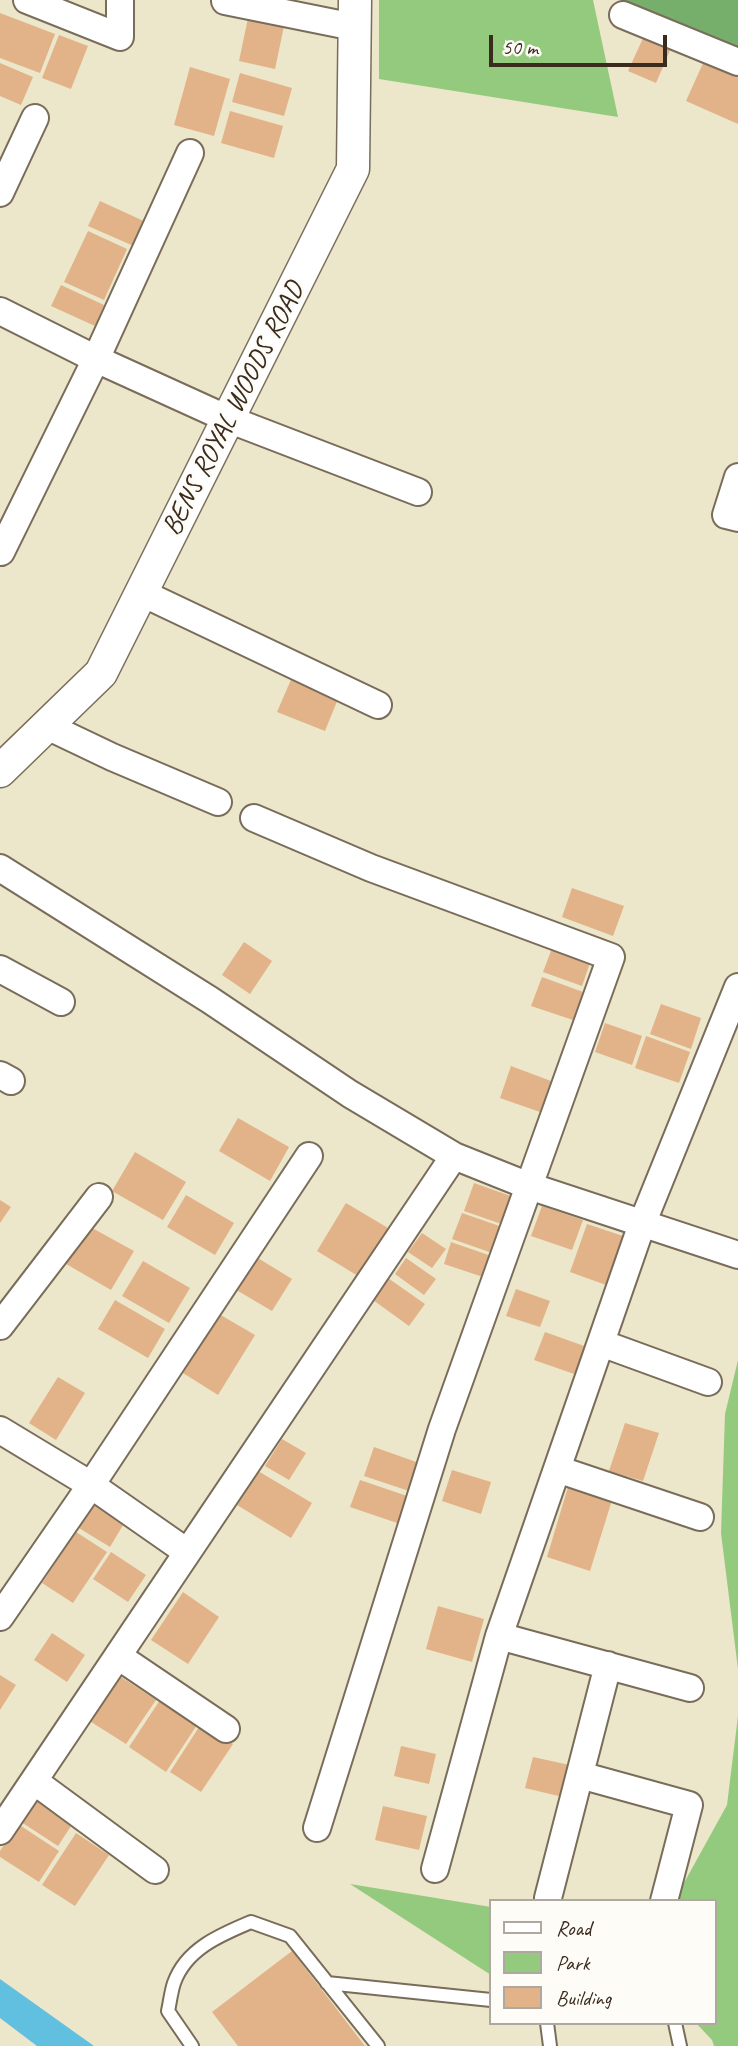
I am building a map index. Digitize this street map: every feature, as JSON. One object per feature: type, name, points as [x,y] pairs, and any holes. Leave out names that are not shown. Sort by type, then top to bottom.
[{"type":"street","points":[[27,0],[120,37],[120,0]]},
{"type":"street","points":[[225,1],[354,14]]},
{"type":"street","name":"BENS ROYAL WOODS ROAD","points":[[1,770],[101,673],[353,169],[354,14]]},
{"type":"street","points":[[623,15],[738,62]]},
{"type":"street","points":[[0,193],[36,118]]},
{"type":"street","points":[[1,552],[96,359],[190,153]]},
{"type":"street","points":[[0,312],[228,419],[418,492]]},
{"type":"street","points":[[738,477],[726,514],[738,518]]},
{"type":"street","points":[[142,593],[378,705]]},
{"type":"street","points":[[47,726],[218,802]]},
{"type":"street","points":[[254,818],[371,868],[611,957],[442,1429],[317,1828]]},
{"type":"street","points":[[0,868],[210,1000],[351,1094],[454,1156],[529,1186],[738,1255]]},
{"type":"street","points":[[0,969],[61,1002]]},
{"type":"street","points":[[435,1868],[499,1636],[642,1224],[738,987]]},
{"type":"street","points":[[0,1617],[309,1156]]},
{"type":"street","points":[[0,1831],[454,1156]]},
{"type":"street","points":[[0,1326],[99,1198]]},
{"type":"street","points":[[601,1343],[708,1382]]},
{"type":"street","points":[[0,1430],[91,1485],[187,1552]]},
{"type":"street","points":[[557,1469],[700,1517]]},
{"type":"street","points":[[499,1636],[690,1688]]},
{"type":"street","points":[[118,1656],[226,1729]]},
{"type":"street","points":[[548,1898],[608,1665]]},
{"type":"street","points":[[580,1775],[690,1805],[665,1899]]},
{"type":"street","points":[[34,1782],[155,1870]]},
{"type":"lane","points":[[192,2046],[168,2011],[174,1983],[189,1956],[218,1936],[251,1922],[290,1936],[378,2046]]},
{"type":"lane","points":[[327,1983],[490,2000]]},
{"type":"lane","points":[[547,2025],[550,2046]]},
{"type":"lane","points":[[675,2025],[680,2046]]},
{"type":"green space","points":[[379,0],[593,0],[618,117],[379,79]]},
{"type":"green space","points":[[620,0],[738,0],[738,52]]},
{"type":"green space","points":[[738,1360],[738,1669],[721,1533],[725,1414]]},
{"type":"green space","points":[[738,1716],[738,2046],[714,2046],[698,2025],[717,2025],[717,1899],[675,1899],[727,1805]]},
{"type":"green space","points":[[350,1884],[490,1907],[490,1974]]},
{"type":"water","points":[[0,1979],[94,2046],[37,2046],[0,2018]]},
{"type":"building","points":[[0,13],[55,34],[40,73],[0,58]]},
{"type":"building","points":[[248,18],[284,26],[275,69],[239,61]]},
{"type":"building","points":[[59,35],[88,46],[71,89],[42,78]]},
{"type":"building","points":[[644,36],[671,48],[656,83],[628,71]]},
{"type":"building","points":[[704,61],[738,76],[738,124],[686,101]]},
{"type":"building","points":[[0,63],[33,77],[21,105],[0,96]]},
{"type":"building","points":[[190,67],[230,79],[214,136],[174,125]]},
{"type":"building","points":[[240,73],[292,88],[284,116],[232,102]]},
{"type":"building","points":[[230,111],[283,126],[274,158],[221,143]]},
{"type":"building","points":[[100,201],[148,223],[136,247],[88,226]]},
{"type":"building","points":[[88,231],[127,249],[104,300],[64,282]]},
{"type":"building","points":[[61,285],[104,305],[95,326],[51,306]]},
{"type":"building","points":[[293,675],[340,694],[325,731],[277,712]]},
{"type":"building","points":[[572,888],[624,906],[613,936],[562,917]]},
{"type":"building","points":[[244,942],[272,961],[250,994],[222,975]]},
{"type":"building","points":[[554,943],[592,957],[582,986],[543,972]]},
{"type":"building","points":[[542,977],[583,992],[573,1020],[531,1006]]},
{"type":"building","points":[[661,1004],[701,1018],[691,1049],[650,1034]]},
{"type":"building","points":[[605,1023],[642,1036],[632,1065],[595,1052]]},
{"type":"building","points":[[646,1036],[690,1052],[679,1083],[635,1068]]},
{"type":"building","points":[[511,1066],[551,1081],[540,1112],[500,1098]]},
{"type":"building","points":[[238,1118],[289,1147],[270,1181],[219,1151]]},
{"type":"building","points":[[135,1152],[186,1182],[163,1220],[112,1191]]},
{"type":"building","points":[[474,1183],[519,1199],[510,1227],[464,1211]]},
{"type":"building","points":[[186,1195],[234,1223],[215,1255],[167,1227]]},
{"type":"building","points":[[0,1200],[11,1207],[0,1223]]},
{"type":"building","points":[[346,1203],[388,1228],[358,1276],[317,1251]]},
{"type":"building","points":[[542,1206],[583,1220],[572,1250],[531,1236]]},
{"type":"building","points":[[462,1213],[508,1229],[498,1255],[452,1239]]},
{"type":"building","points":[[83,1223],[134,1251],[111,1290],[61,1261]]},
{"type":"building","points":[[587,1224],[623,1236],[606,1285],[570,1272]]},
{"type":"building","points":[[422,1233],[446,1249],[432,1268],[408,1252]]},
{"type":"building","points":[[451,1242],[497,1258],[489,1279],[444,1264]]},
{"type":"building","points":[[253,1255],[292,1279],[272,1311],[233,1288]]},
{"type":"building","points":[[406,1258],[436,1279],[424,1295],[395,1274]]},
{"type":"building","points":[[143,1261],[190,1288],[169,1323],[122,1296]]},
{"type":"building","points":[[388,1278],[425,1304],[409,1326],[373,1300]]},
{"type":"building","points":[[516,1289],[550,1301],[540,1327],[506,1316]]},
{"type":"building","points":[[115,1300],[165,1329],[148,1358],[98,1329]]},
{"type":"building","points":[[219,1314],[255,1335],[218,1395],[183,1373]]},
{"type":"building","points":[[545,1332],[587,1347],[577,1375],[534,1360]]},
{"type":"building","points":[[58,1377],[85,1393],[56,1440],[29,1423]]},
{"type":"building","points":[[625,1423],[659,1433],[643,1481],[609,1471]]},
{"type":"building","points":[[282,1439],[306,1453],[289,1480],[265,1466]]},
{"type":"building","points":[[374,1447],[422,1464],[412,1492],[364,1476]]},
{"type":"building","points":[[452,1470],[491,1482],[481,1514],[442,1501]]},
{"type":"building","points":[[258,1471],[312,1503],[291,1538],[237,1505]]},
{"type":"building","points":[[360,1480],[410,1497],[400,1524],[350,1507]]},
{"type":"building","points":[[568,1487],[612,1500],[590,1571],[547,1557]]},
{"type":"building","points":[[90,1498],[126,1520],[110,1547],[74,1525]]},
{"type":"building","points":[[76,1532],[107,1552],[73,1603],[42,1583]]},
{"type":"building","points":[[111,1552],[146,1575],[128,1602],[93,1579]]},
{"type":"building","points":[[183,1592],[219,1617],[188,1664],[151,1640]]},
{"type":"building","points":[[438,1606],[484,1619],[472,1662],[426,1649]]},
{"type":"building","points":[[52,1633],[85,1655],[67,1682],[34,1660]]},
{"type":"building","points":[[0,1675],[16,1685],[0,1710]]},
{"type":"building","points":[[118,1675],[156,1700],[126,1744],[88,1720]]},
{"type":"building","points":[[160,1700],[197,1725],[166,1772],[129,1747]]},
{"type":"building","points":[[201,1724],[233,1744],[201,1792],[170,1772]]},
{"type":"building","points":[[401,1746],[436,1754],[429,1784],[394,1776]]},
{"type":"building","points":[[533,1757],[574,1766],[567,1798],[525,1788]]},
{"type":"building","points":[[34,1797],[73,1823],[58,1846],[18,1820]]},
{"type":"building","points":[[383,1806],[427,1816],[419,1850],[375,1840]]},
{"type":"building","points":[[18,1824],[59,1851],[39,1882],[0,1857],[0,1851]]},
{"type":"building","points":[[76,1833],[109,1855],[75,1906],[42,1885]]},
{"type":"building","points":[[292,1951],[365,2046],[238,2046],[212,2012]]}]
